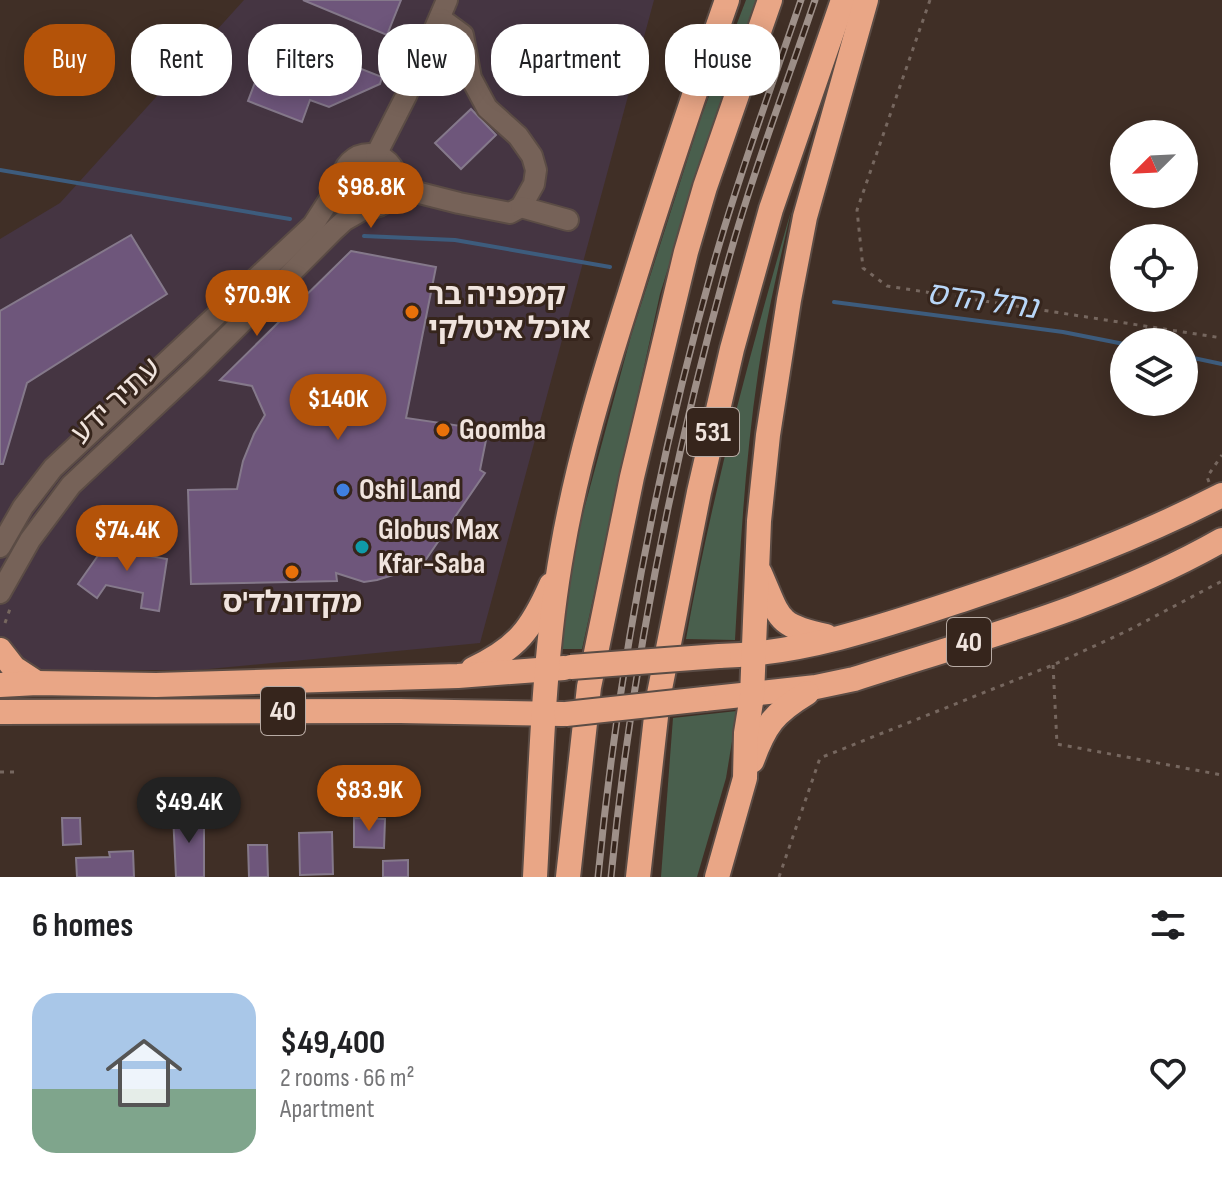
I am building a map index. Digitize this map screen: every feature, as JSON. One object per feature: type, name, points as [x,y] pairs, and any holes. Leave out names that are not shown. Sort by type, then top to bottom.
[{"type":"highway","points":[[458,676],[499,657],[519,641],[543,602],[562,552],[576,481],[604,376],[691,101],[727,0]]},
{"type":"highway","name":"531","points":[[568,877],[589,687],[632,477],[686,252],[705,187],[770,0]]},
{"type":"highway","name":"531","points":[[638,877],[658,699],[699,492],[732,349],[771,209],[843,0]]},
{"type":"highway","points":[[745,778],[746,733],[752,696],[759,521],[768,435],[805,217],[866,0]]},
{"type":"highway","name":"40","points":[[0,685],[156,685],[458,676],[754,655],[905,620],[1067,565],[1166,524],[1217,492]]},
{"type":"highway","name":"40","points":[[0,712],[400,711],[556,714],[816,687],[854,679],[1098,599],[1190,559],[1222,540]]},
{"type":"highway","points":[[535,877],[541,770],[556,714],[562,552]]},
{"type":"highway","points":[[757,565],[782,621],[797,630],[836,638]]},
{"type":"highway","points":[[0,650],[14,668],[37,683]]},
{"type":"highway","points":[[717,877],[745,778],[770,720],[783,707],[816,687]]},
{"type":"highway","points":[[400,711],[489,719],[509,724],[524,734],[535,748],[541,770]]},
{"type":"street","points":[[376,155],[444,9]]},
{"type":"street","points":[[396,187],[510,213],[521,207],[534,184],[536,170],[532,156],[518,136],[487,108],[471,78],[463,35],[444,9]]},
{"type":"street","points":[[368,154],[376,155],[394,171],[396,187],[388,201],[374,208],[366,208],[352,202],[343,188],[342,180],[353,160],[368,154]]},
{"type":"street","name":"עתיר ידע","points":[[0,547],[23,507],[53,468],[313,225],[342,180]]},
{"type":"street","points":[[521,207],[568,220]]},
{"type":"street","name":"עתיר ידע","points":[[0,593],[30,540],[71,485],[196,368],[345,220],[366,208]]},
{"type":"path","points":[[930,0],[857,210],[863,268],[887,286],[1222,338]]},
{"type":"path","points":[[1217,492],[1207,477],[1222,455]]},
{"type":"path","points":[[779,877],[820,758],[1053,665],[1127,631],[1222,581]]},
{"type":"path","points":[[1053,665],[1057,744],[1222,775]]},
{"type":"path","points":[[0,772],[17,772]]},
{"type":"shaded area","points":[[244,0],[654,0],[648,24],[491,24],[491,96],[628,96],[480,643],[198,670],[0,670],[0,239],[60,203],[157,96],[232,96],[232,24],[222,24]]},
{"type":"green space","points":[[746,0],[756,0],[748,24],[737,24]]},
{"type":"green space","points":[[709,96],[723,96],[660,294],[582,649],[559,649],[576,539],[631,336]]},
{"type":"green space","points":[[791,211],[753,406],[735,640],[686,639],[733,424]]},
{"type":"green space","points":[[737,711],[726,778],[697,877],[661,877],[673,718]]},
{"type":"building","points":[[303,0],[401,0],[391,24],[378,24],[378,31]]},
{"type":"building","points":[[362,69],[378,75],[378,85],[362,92]]},
{"type":"building","points":[[250,96],[353,96],[329,107],[310,100],[302,122],[248,101]]},
{"type":"building","points":[[471,109],[496,135],[461,169],[435,143]]},
{"type":"building","points":[[131,235],[167,294],[27,383],[3,464],[0,464],[0,311]]},
{"type":"building","name":"Oshi Land","points":[[351,251],[436,267],[406,418],[461,426],[459,434],[486,440],[480,470],[485,473],[418,571],[408,564],[393,575],[364,582],[336,573],[337,581],[191,584],[188,490],[237,489],[243,461],[265,415],[252,386],[220,380]]},
{"type":"building","points":[[114,533],[144,555],[167,559],[159,611],[141,608],[143,593],[106,585],[97,598],[78,584]]},
{"type":"building","points":[[204,813],[204,877],[176,877],[173,814]]},
{"type":"building","points":[[62,818],[80,818],[81,844],[63,845]]},
{"type":"building","points":[[354,818],[385,819],[384,848],[354,847]]},
{"type":"building","points":[[332,832],[333,874],[300,875],[299,833]]},
{"type":"building","points":[[248,845],[267,845],[268,877],[249,877]]},
{"type":"building","points":[[133,851],[134,877],[77,877],[76,858],[110,857],[109,852]]},
{"type":"building","points":[[408,860],[408,877],[383,877],[383,861]]},
{"type":"waterway","points":[[0,170],[290,219]]},
{"type":"waterway","points":[[364,236],[455,240],[610,267]]},
{"type":"waterway","name":"נחל הדס","points":[[834,302],[1063,332],[1110,341]]},
{"type":"waterway","name":"נחל הדס","points":[[1198,359],[1222,364]]},
{"type":"railway","points":[[598,877],[629,643],[675,411],[725,226],[801,0]]},
{"type":"railway","points":[[611,877],[619,799],[642,645],[688,416],[737,231],[815,0]]},
{"type":"place","name":"קמפניה בר אוכל איטלקי","points":[[412,312]]},
{"type":"place","name":"Goomba","points":[[443,430]]},
{"type":"place","name":"Oshi Land","points":[[343,490]]},
{"type":"place","name":"Globus Max Kfar-Saba","points":[[362,547]]},
{"type":"place","name":"מקדונלד'ס","points":[[292,572]]}]
